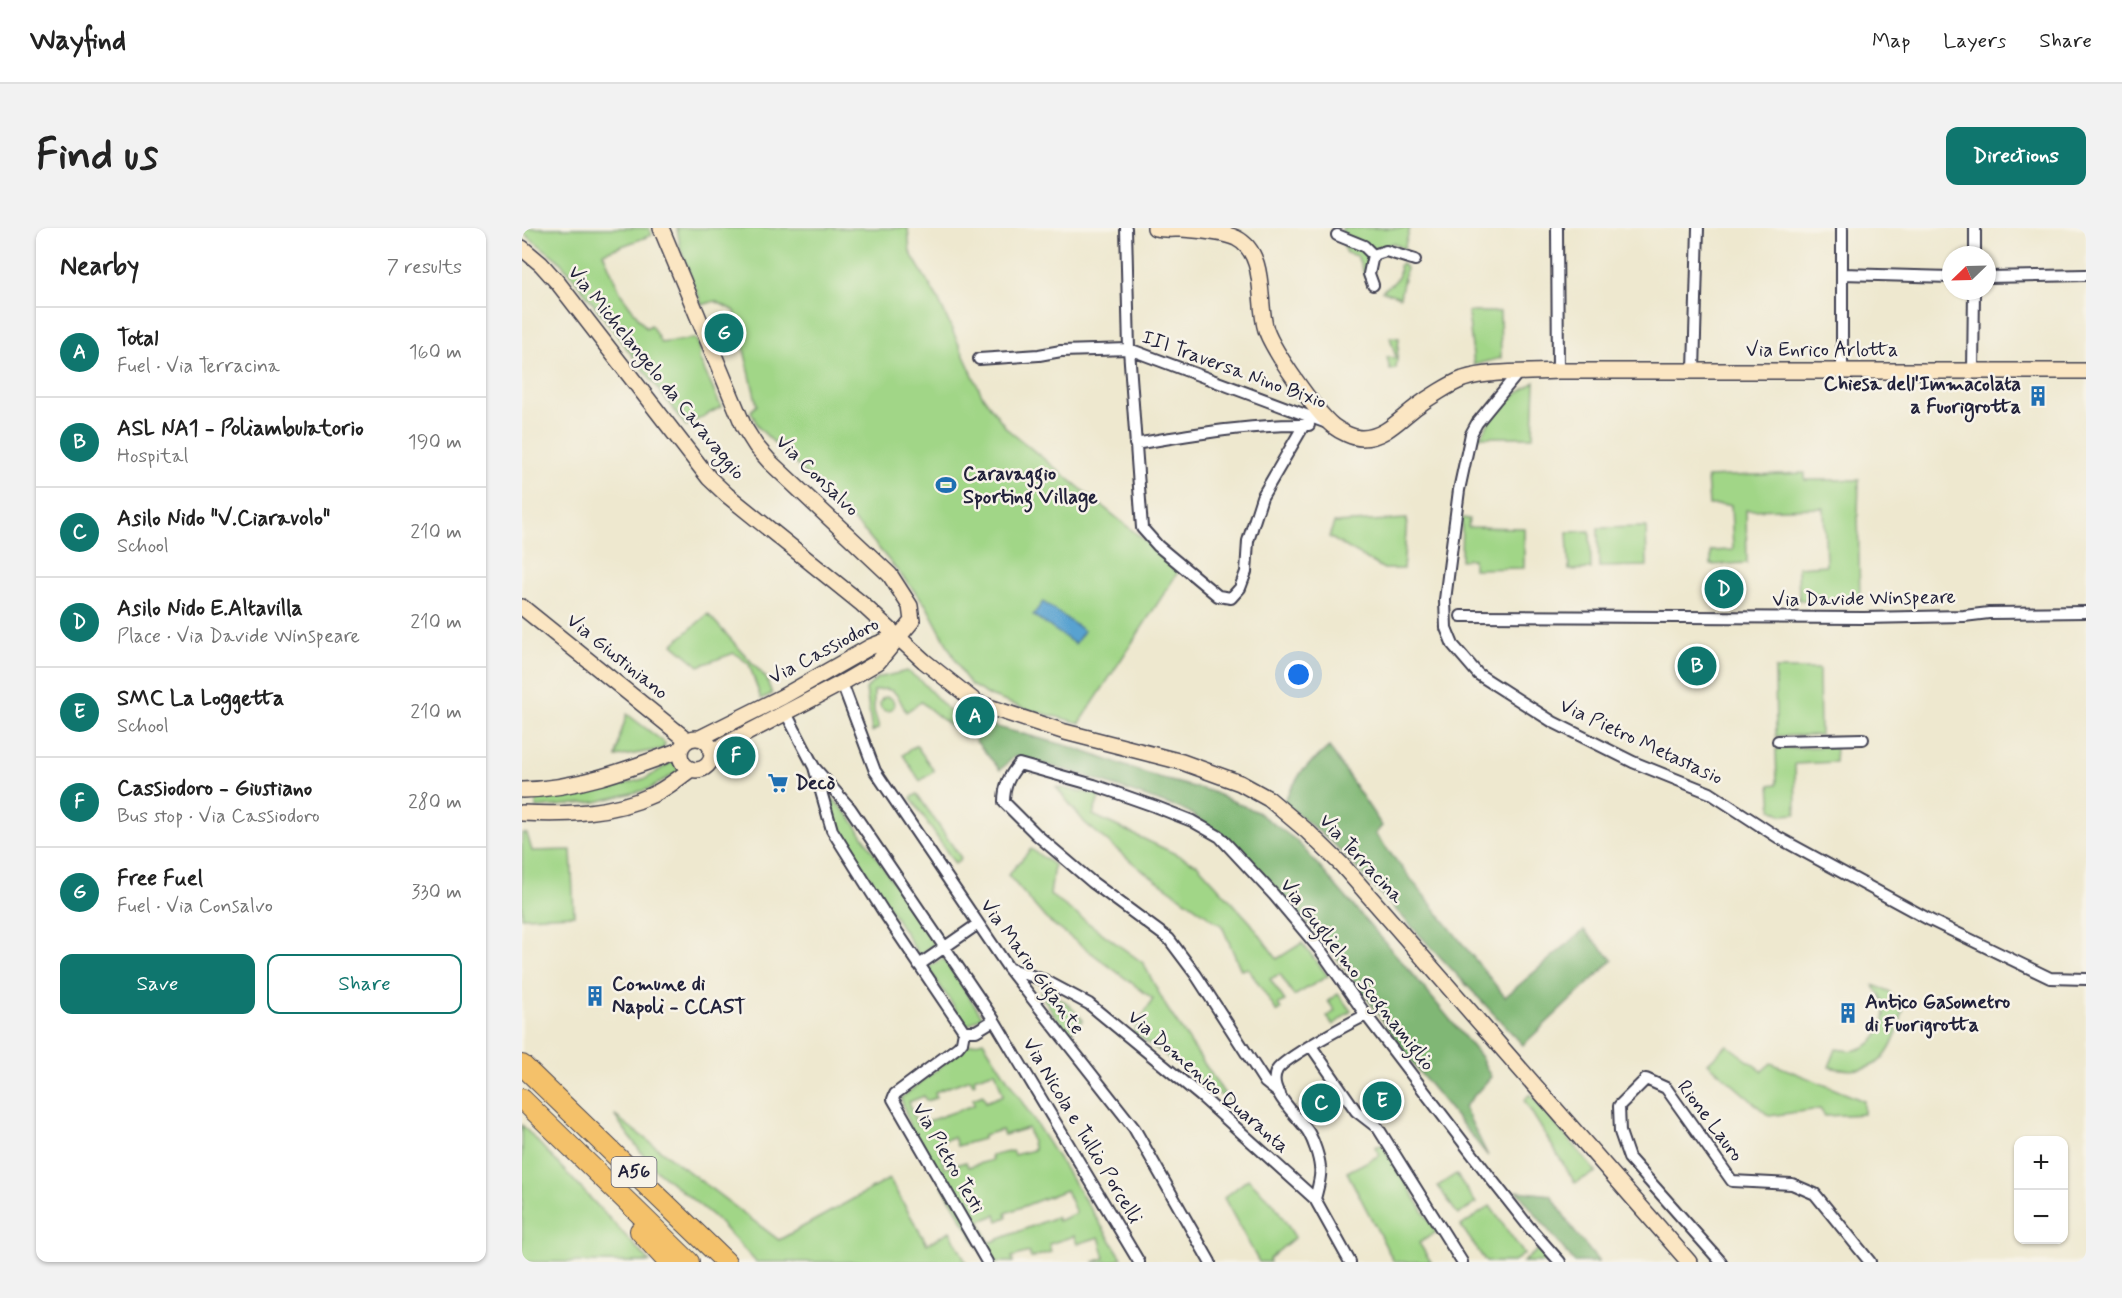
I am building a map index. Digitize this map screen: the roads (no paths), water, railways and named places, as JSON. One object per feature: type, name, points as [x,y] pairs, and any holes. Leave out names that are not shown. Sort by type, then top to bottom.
[{"type":"highway","name":"A56","points":[[522,1065],[726,1262]]},
{"type":"highway","name":"A56","points":[[522,1099],[689,1262]]},
{"type":"highway","points":[[522,1099],[668,1262]]},
{"type":"highway","points":[[649,1186],[738,1262]]},
{"type":"main road","name":"Via Consalvo","points":[[661,228],[744,427],[770,462],[896,583],[910,606],[912,621],[898,636]]},
{"type":"main road","points":[[1155,228],[1236,238],[1248,249],[1255,262],[1261,284],[1265,327],[1274,348],[1317,408],[1333,426]]},
{"type":"main road","name":"Via Michelangelo da Caravaggio","points":[[522,248],[558,283],[709,478],[744,510],[862,604],[898,636]]},
{"type":"main road","name":"Via Enrico Arlotta","points":[[1333,426],[1344,433],[1361,438],[1378,435],[1418,405],[1462,380],[1485,374],[1558,371],[2086,371]]},
{"type":"main road","name":"Via Giustiniano","points":[[522,607],[689,743]]},
{"type":"main road","name":"Via Cassiodoro","points":[[711,752],[878,662],[898,636]]},
{"type":"main road","name":"Via Cassiodoro","points":[[526,790],[609,776],[689,743],[782,697],[870,646],[898,636]]},
{"type":"main road","name":"Via Terracina","points":[[898,636],[924,661],[977,703],[1065,732],[1182,762],[1240,783],[1269,800],[1308,831],[1342,865],[1689,1262]]},
{"type":"main road","points":[[689,743],[709,745],[711,752],[709,762],[697,770],[691,769],[681,761],[689,743]]},
{"type":"main road","points":[[526,790],[526,813],[571,814],[620,806],[653,795],[691,769]]},
{"type":"street","points":[[1126,228],[1129,349],[1142,528],[1158,546],[1218,596],[1231,598],[1239,588],[1246,572],[1248,541],[1262,496],[1304,425]]},
{"type":"street","points":[[1557,228],[1558,371]]},
{"type":"street","points":[[1694,371],[1698,228]]},
{"type":"street","points":[[1842,228],[1842,371]]},
{"type":"street","points":[[1975,246],[1976,228]]},
{"type":"street","points":[[1337,235],[1364,246],[1373,255]]},
{"type":"street","points":[[1373,255],[1386,251],[1415,260]]},
{"type":"street","points":[[1373,255],[1369,274],[1373,285]]},
{"type":"street","points":[[1842,274],[1942,277]]},
{"type":"street","points":[[1996,277],[2086,275]]},
{"type":"street","points":[[1973,371],[1974,300]]},
{"type":"street","name":"III Traversa Nino Bixio","points":[[979,359],[1039,355],[1061,351],[1129,349],[1333,426]]},
{"type":"street","name":"Via Pietro Metastasio","points":[[1518,374],[1477,423],[1471,434],[1459,490],[1445,600],[1446,628],[1453,645],[1478,674],[1553,722],[1633,762],[1710,793],[1779,838],[1930,920],[2050,978],[2086,979]]},
{"type":"street","points":[[1135,444],[1266,425],[1333,426]]},
{"type":"street","name":"Via Davide Winspeare","points":[[1461,616],[1864,618],[2086,612]]},
{"type":"street","name":"Via Mario Gigante","points":[[842,683],[875,771],[1009,969],[1134,1128],[1210,1262]]},
{"type":"street","name":"Via Nicola e Tullio Porcelli","points":[[786,713],[814,767],[832,830],[964,1030]]},
{"type":"street","points":[[1778,741],[1863,739]]},
{"type":"street","name":"Via Guglielmo Scognamiglio","points":[[1280,1094],[1265,1082],[1196,975],[1169,939],[1092,882],[1037,835],[1004,802],[1008,777],[1019,764],[1094,785],[1154,806],[1192,820],[1220,837],[1274,895],[1321,951],[1366,1015],[1521,1218],[1560,1262]]},
{"type":"street","name":"Via Nicola e Tullio Porcelli","points":[[814,767],[850,808],[994,1020],[1139,1262]]},
{"type":"street","points":[[919,964],[978,924]]},
{"type":"street","name":"Via Domenico Quaranta","points":[[1009,969],[1044,980],[1089,1004],[1203,1098],[1315,1199],[1350,1262]]},
{"type":"street","points":[[1315,1199],[1321,1170],[1309,1133],[1285,1104],[1275,1084],[1275,1076],[1277,1069],[1311,1046],[1366,1015]]},
{"type":"street","points":[[964,1030],[976,1031],[994,1020]]},
{"type":"street","name":"Via Pietro Testi","points":[[964,1030],[958,1047],[895,1094],[893,1099],[987,1262]]},
{"type":"street","points":[[1311,1046],[1356,1111],[1378,1128],[1462,1262]]},
{"type":"street","name":"Rione Lauro","points":[[1720,1262],[1629,1158],[1620,1132],[1619,1106],[1646,1079],[1666,1088],[1732,1181],[1792,1184],[1815,1194],[1869,1262]]},
{"type":"water","points":[[1043,602],[1084,631],[1075,644],[1033,615]]},
{"type":"place","name":"Free Fuel","points":[[724,333]]},
{"type":"place","name":"Chiesa dell'Immacolata a Fuorigrotta","points":[[2038,396]]},
{"type":"place","name":"Caravaggio Sporting Village","points":[[946,485]]},
{"type":"place","name":"Asilo Nido E.Altavilla","points":[[1724,589]]},
{"type":"place","name":"ASL NA1 - Poliambulatorio","points":[[1697,666]]},
{"type":"place","name":"Total","points":[[975,716]]},
{"type":"place","name":"Cassiodoro - Giustiano","points":[[736,756]]},
{"type":"place","name":"Decò","points":[[778,783]]},
{"type":"place","name":"Comune di Napoli - CCAST","points":[[595,996]]},
{"type":"place","name":"Antico Gasometro di Fuorigrotta","points":[[1848,1013]]},
{"type":"place","name":"SMC La Loggetta","points":[[1382,1101]]},
{"type":"place","name":"Asilo Nido \"V.Ciaravolo\"","points":[[1321,1103]]}]
